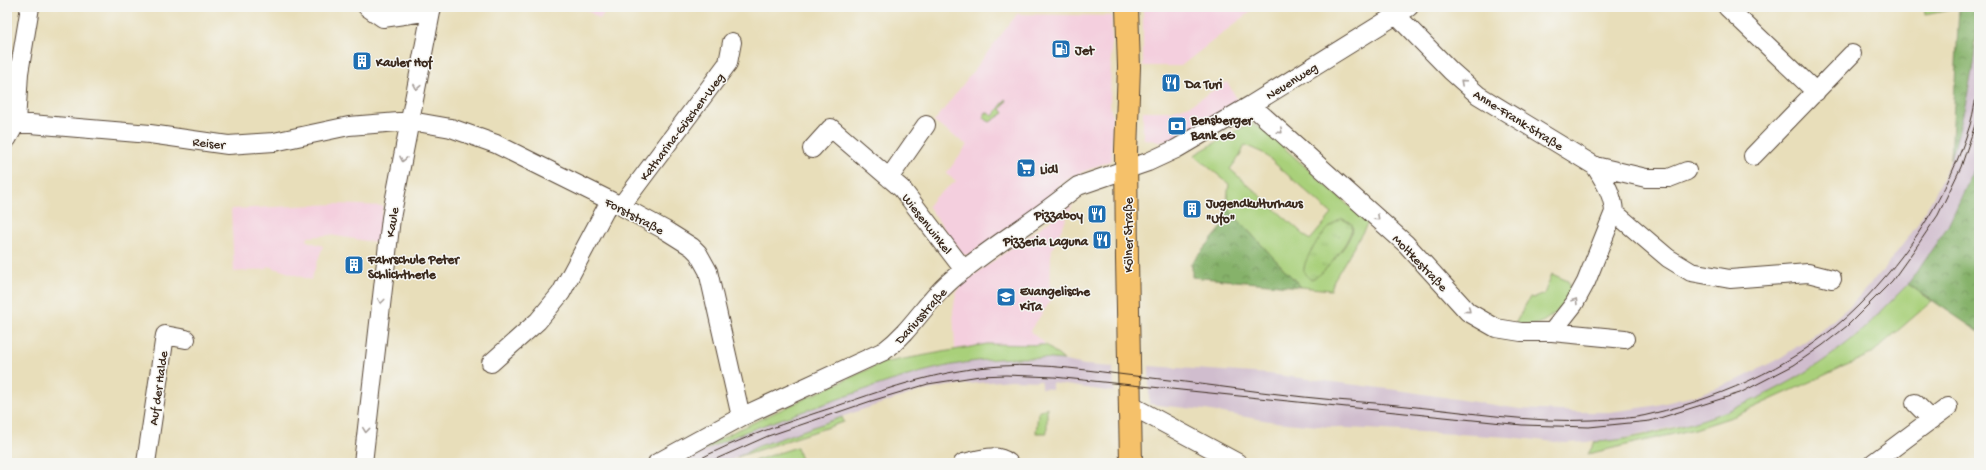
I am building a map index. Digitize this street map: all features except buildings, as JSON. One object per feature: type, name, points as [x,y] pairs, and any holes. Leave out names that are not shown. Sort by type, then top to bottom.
[{"type":"main road","name":"Kölner Straße","points":[[1126,7],[1129,67],[1127,259],[1130,463]]},
{"type":"street","points":[[7,139],[12,123],[30,7]]},
{"type":"street","points":[[367,7],[383,18],[432,9]]},
{"type":"street","points":[[1727,7],[1816,92]]},
{"type":"street","name":"Kaule","points":[[363,463],[391,218],[432,9]]},
{"type":"street","name":"Neuenweg","points":[[1127,170],[1176,149],[1251,105],[1402,11]]},
{"type":"street","name":"Anne-Frank-Straße","points":[[1402,11],[1451,71],[1478,95],[1595,166],[1646,178],[1669,178],[1687,171]]},
{"type":"street","name":"Katharina-Güschen-Weg","points":[[491,363],[538,321],[562,293],[616,204],[728,63],[732,42]]},
{"type":"street","points":[[1753,156],[1852,54]]},
{"type":"street","name":"Moltkestraße","points":[[1251,105],[1406,244],[1468,312],[1496,328],[1521,332],[1552,332],[1625,339]]},
{"type":"street","name":"Reiser","points":[[12,123],[150,134],[228,145],[274,142],[349,126],[411,121]]},
{"type":"street","name":"Forststraße","points":[[411,121],[452,128],[496,144],[616,204],[685,242],[698,253],[708,271],[741,417]]},
{"type":"street","points":[[889,178],[926,125]]},
{"type":"street","name":"Wiesenwinkel","points":[[812,149],[831,128],[889,178],[916,206],[964,270]]},
{"type":"street","points":[[1552,332],[1574,304],[1586,282],[1614,212],[1613,200],[1595,166]]},
{"type":"street","name":"Dariusstraße","points":[[657,463],[741,417],[884,351],[897,342],[948,284],[964,270],[1070,192],[1096,180],[1127,170]]},
{"type":"street","points":[[1614,212],[1668,258],[1691,272],[1730,279],[1808,273],[1832,279]]},
{"type":"street","name":"Auf der Halde","points":[[146,463],[165,334],[186,339]]},
{"type":"street","points":[[1915,403],[1932,420]]},
{"type":"street","points":[[1130,405],[1238,463]]},
{"type":"street","points":[[1873,463],[1948,407]]},
{"type":"street","points":[[963,463],[993,456],[1002,458],[1009,463]]},
{"type":"shaded area","points":[[582,7],[608,7],[600,19]]},
{"type":"shaded area","points":[[1143,7],[1256,7],[1181,66],[1143,66]]},
{"type":"shaded area","points":[[1977,7],[1979,7],[1979,159],[1948,226],[1908,284],[1876,318],[1842,347],[1817,365],[1781,387],[1745,405],[1703,420],[1612,441],[1565,443],[1510,437],[1330,427],[1275,422],[1205,410],[1149,404],[1149,366],[1269,374],[1404,391],[1520,409],[1580,412],[1610,412],[1653,406],[1694,396],[1738,380],[1780,358],[1819,332],[1851,305],[1884,269],[1913,231],[1933,198],[1951,159],[1969,88],[1978,37]]},
{"type":"shaded area","points":[[1017,14],[1112,16],[1110,104],[1112,117],[1112,160],[1066,179],[1038,206],[969,255],[965,255],[962,254],[928,206],[935,197],[956,181],[946,174],[967,145],[934,122]]},
{"type":"shaded area","points":[[1227,82],[1239,102],[1175,142],[1145,140],[1143,137],[1143,111],[1171,111],[1190,105]]},
{"type":"shaded area","points":[[336,204],[383,206],[379,243],[330,235],[308,237],[307,241],[323,246],[311,280],[268,266],[267,269],[234,272],[231,209]]},
{"type":"shaded area","points":[[1073,204],[1051,252],[1050,302],[1030,331],[1046,345],[987,344],[955,349],[953,311],[956,293],[961,284]]},
{"type":"shaded area","points":[[1014,358],[1056,359],[1085,365],[1113,367],[1114,392],[1052,383],[1052,389],[1041,388],[1041,381],[1010,380],[948,386],[917,392],[858,411],[759,446],[725,463],[681,463],[743,432],[899,377],[966,362]]},
{"type":"green space","points":[[1924,7],[1977,7],[1959,8],[1925,15]]},
{"type":"green space","points":[[1977,7],[1977,26],[1970,84],[1951,159],[1959,8]]},
{"type":"green space","points":[[1006,99],[1007,100],[1001,109],[1004,113],[990,122],[983,118],[986,112],[993,116]]},
{"type":"green space","points":[[1250,123],[1262,128],[1368,223],[1334,280],[1331,290],[1301,287],[1226,207],[1229,184],[1194,155]],"holes":[[[1245,145],[1263,153],[1332,214],[1310,240],[1230,169],[1240,156]],[[1342,219],[1350,222],[1353,228],[1341,252],[1323,272],[1304,268],[1319,240],[1329,228]]]},
{"type":"green space","points":[[1979,159],[1979,332],[1908,284],[1948,226]]},
{"type":"green space","points":[[1226,207],[1301,287],[1192,277],[1192,265],[1190,265],[1225,224]]},
{"type":"green space","points":[[1342,219],[1352,224],[1352,230],[1348,238],[1337,256],[1322,273],[1310,279],[1304,272],[1305,263],[1309,255],[1318,240],[1331,226]]},
{"type":"green space","points":[[1552,274],[1568,281],[1570,292],[1565,303],[1555,313],[1539,324],[1515,324],[1530,297],[1534,298],[1544,294]]},
{"type":"green space","points":[[1908,284],[1932,301],[1871,354],[1735,416],[1695,429],[1588,454],[1595,442],[1632,437],[1693,423],[1738,407],[1782,386],[1823,361],[1851,340]]},
{"type":"green space","points":[[987,344],[1046,345],[1064,360],[1030,358],[997,359],[936,369],[876,386],[762,426],[712,446],[681,463],[675,463],[737,430],[882,363]]},
{"type":"green space","points":[[1047,407],[1047,433],[1036,433],[1038,413]]},
{"type":"green space","points":[[842,417],[844,422],[737,457],[759,446]]},
{"type":"green space","points":[[797,447],[802,463],[756,463],[754,461]]},
{"type":"tram line","points":[[692,463],[709,454],[763,431],[877,392],[918,380],[959,371],[1019,365],[1068,368],[1330,400],[1546,420],[1569,421],[1629,418],[1644,416],[1680,406],[1736,387],[1788,360],[1813,344],[1836,326],[1877,286],[1894,266],[1925,222],[1951,176],[1970,125],[1979,81]]},
{"type":"tram line","points":[[707,463],[768,436],[871,401],[928,384],[980,376],[1006,375],[1054,377],[1522,425],[1589,427],[1650,421],[1740,393],[1794,365],[1847,326],[1892,281],[1938,215],[1961,167],[1979,113]]},
{"type":"place","name":"Jet","points":[[1061,49]]},
{"type":"place","name":"Kauler Hof","points":[[362,61]]},
{"type":"place","name":"Da Turi","points":[[1171,83]]},
{"type":"place","name":"Bensberger Bank eG","points":[[1177,126]]},
{"type":"place","name":"Lidl","points":[[1026,168]]},
{"type":"place","name":"Jugendkulturhaus \"Ufo\"","points":[[1192,209]]},
{"type":"place","name":"Pizzaboy","points":[[1097,214]]},
{"type":"place","name":"Pizzeria Laguna","points":[[1102,240]]},
{"type":"place","name":"Fahrschule Peter Schlichtherle","points":[[354,265]]},
{"type":"place","name":"Evangelische KiTa","points":[[1006,297]]}]
